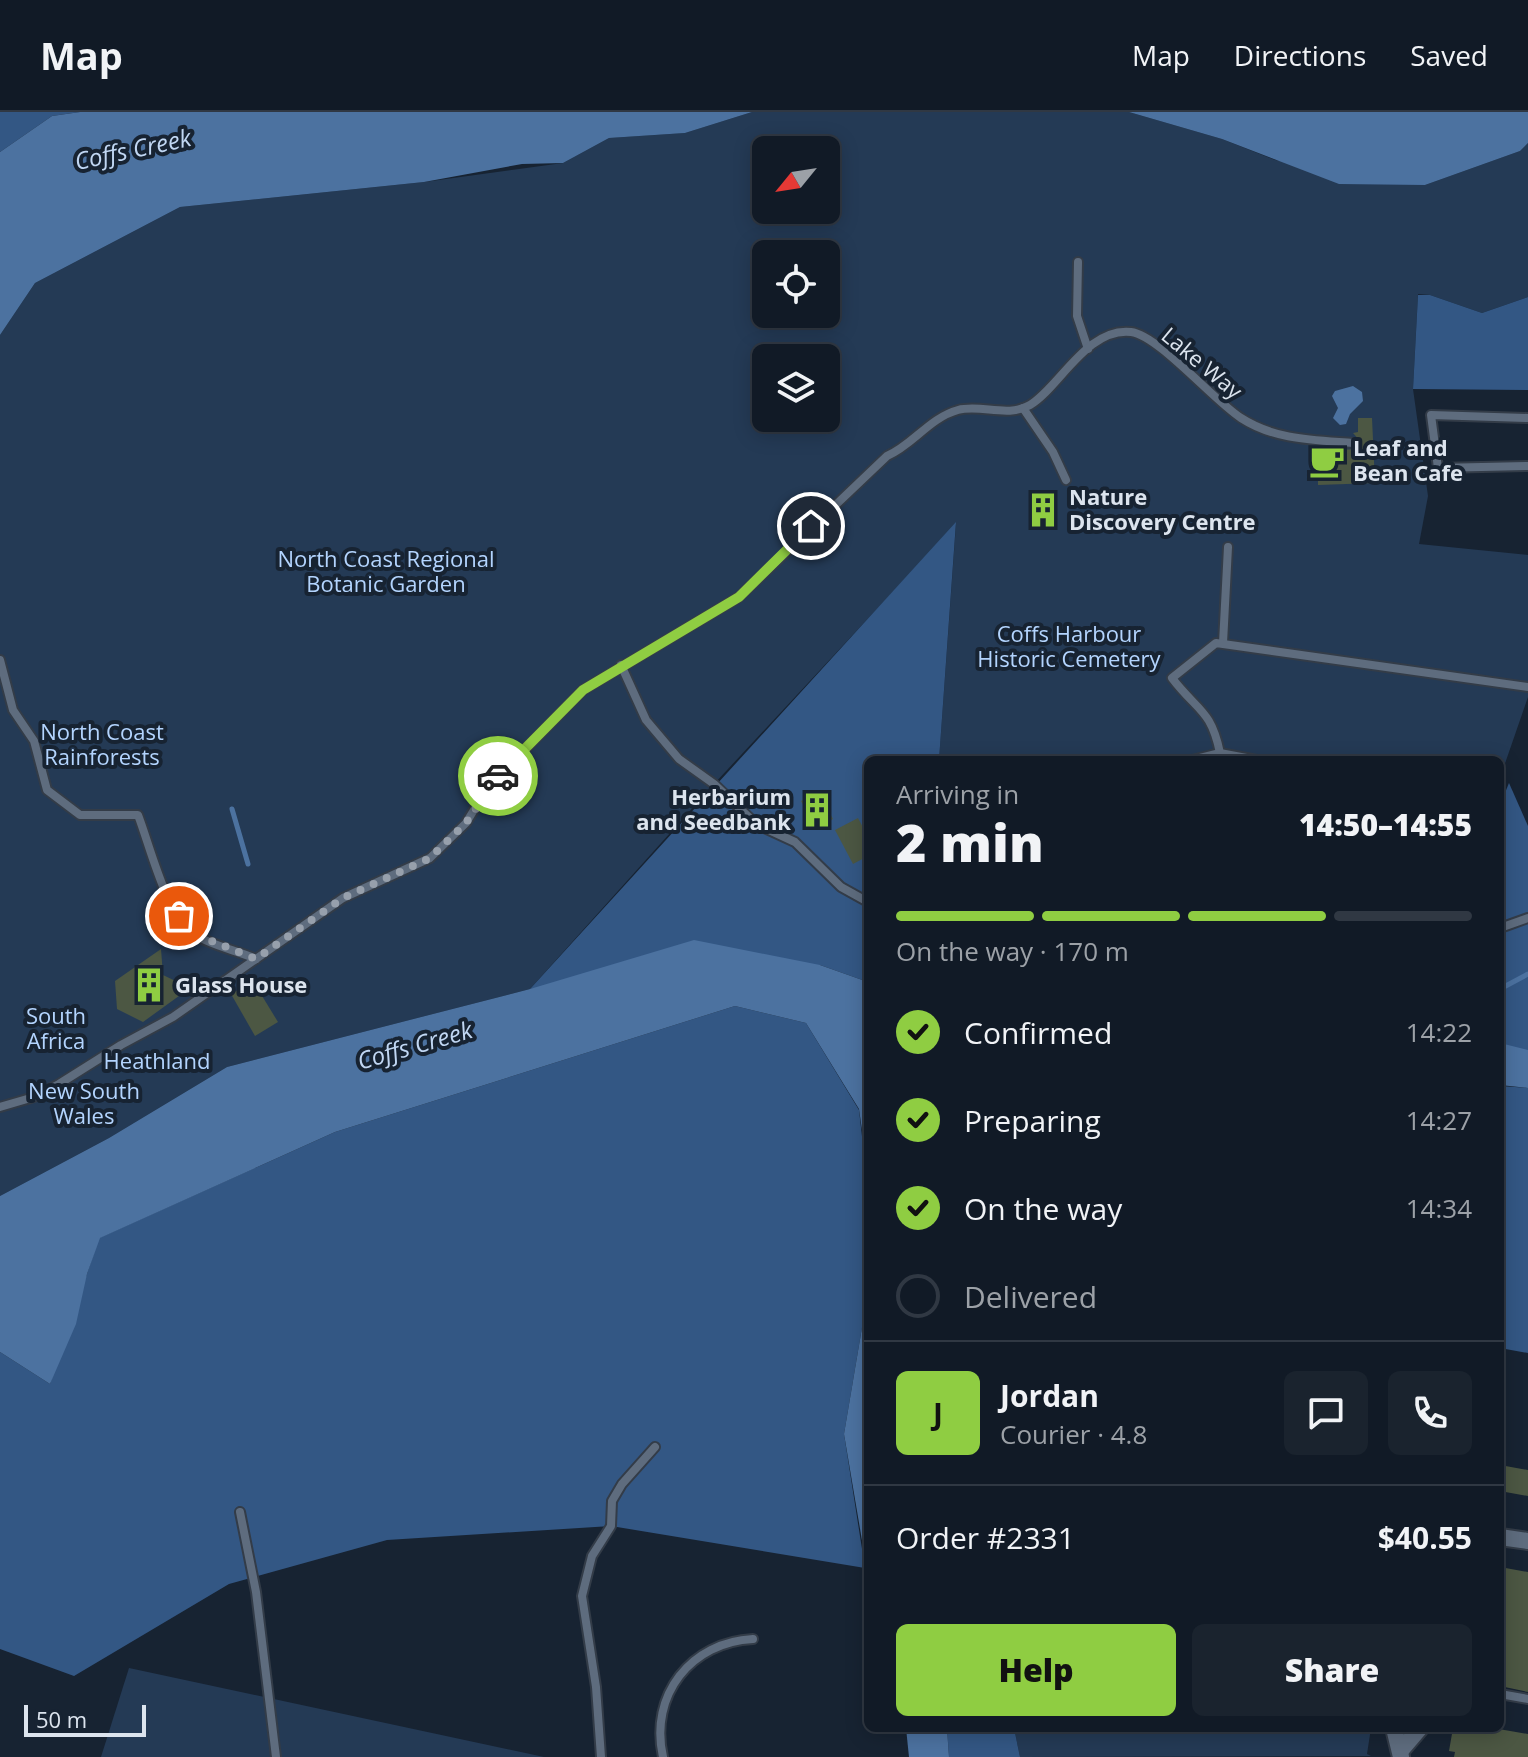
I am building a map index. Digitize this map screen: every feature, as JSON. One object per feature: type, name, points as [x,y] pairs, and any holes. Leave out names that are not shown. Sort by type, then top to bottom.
[{"type":"street","points":[[1504,1538],[1528,1541]]},
{"type":"street","points":[[1395,1732],[1401,1753]]},
{"type":"street","points":[[1401,1753],[1417,1732]]},
{"type":"lane","points":[[1078,262],[1077,316],[1088,349]]},
{"type":"lane","name":"Lake Way","points":[[1023,408],[1034,402],[1069,364],[1088,349],[1110,336],[1132,332],[1154,344],[1244,420],[1296,439],[1353,443]]},
{"type":"lane","points":[[0,1107],[34,1097],[59,1084],[173,1017],[343,898],[430,858],[466,823],[488,787],[583,690],[739,597],[826,512],[920,430],[955,411],[1023,408],[1053,452],[1066,480]]},
{"type":"lane","points":[[1528,418],[1431,415],[1438,468],[1528,466]]},
{"type":"lane","points":[[1223,643],[1228,547]]},
{"type":"lane","points":[[1220,753],[1209,717],[1172,678],[1216,643],[1528,687]]},
{"type":"lane","points":[[0,660],[13,710],[34,741],[47,790],[70,809],[88,816],[138,815],[172,903],[186,926],[198,935],[256,959]]},
{"type":"lane","points":[[621,665],[646,720],[679,759],[714,784],[756,824],[795,842],[841,887],[864,900]]},
{"type":"lane","points":[[1208,756],[1220,753],[1236,756]]},
{"type":"lane","points":[[1504,927],[1528,918]]},
{"type":"lane","points":[[601,1757],[596,1687],[582,1596],[592,1556],[611,1526],[612,1501],[622,1484],[655,1447]]},
{"type":"lane","points":[[240,1512],[256,1592],[276,1757]]},
{"type":"lane","points":[[663,1757],[662,1719],[674,1680],[694,1659],[722,1645],[753,1639]]},
{"type":"lane","points":[[1504,1695],[1528,1699]]},
{"type":"green space","name":"North Coast Regional Botanic Garden","points":[[752,112],[1129,112],[1222,139],[1275,160],[1425,185],[1520,151],[1528,143],[1528,297],[1482,313],[1430,295],[1418,294],[1413,389],[1428,496],[1419,544],[1528,555],[1528,697],[1504,766],[1504,756],[939,756],[956,524],[714,784],[530,989],[227,1067],[109,1138],[0,1196],[0,335],[35,283],[180,207],[424,182],[563,163],[609,138],[685,133]]},
{"type":"green space","points":[[129,1668],[544,1757],[101,1757]]},
{"type":"green space","points":[[1015,1732],[1370,1732],[1367,1754],[1371,1756],[1020,1757]]},
{"type":"shaded area","points":[[0,112],[80,112],[52,116],[0,152]]},
{"type":"shaded area","points":[[1418,295],[1430,295],[1482,313],[1528,297],[1528,390],[1413,389]]},
{"type":"shaded area","points":[[956,522],[939,756],[864,756],[864,981],[820,965],[530,989]]},
{"type":"shaded area","points":[[1509,783],[1528,826],[1528,1051],[1504,1045],[1504,795]]},
{"type":"shaded area","points":[[735,1006],[806,1023],[859,1110],[864,1154],[864,1316],[844,1434],[864,1568],[611,1526],[387,1540],[229,1584],[74,1676],[0,1649],[0,1352],[50,1384],[99,1238],[335,1132]]},
{"type":"shaded area","points":[[1504,1086],[1528,1088],[1528,1353],[1504,1349]]},
{"type":"shaded area","points":[[947,1732],[1015,1732],[1020,1757],[949,1757]]},
{"type":"water","name":"Coffs Creek","points":[[80,112],[752,112],[685,133],[609,138],[563,163],[522,164],[424,182],[180,207],[35,283],[0,335],[0,152],[52,116]]},
{"type":"water","points":[[1129,112],[1528,112],[1528,143],[1520,151],[1425,185],[1339,184],[1222,139]]},
{"type":"water","points":[[1353,386],[1362,392],[1363,401],[1350,414],[1346,424],[1340,425],[1333,418],[1338,408],[1332,396],[1335,391]]},
{"type":"water","name":"Coffs Creek","points":[[694,940],[820,965],[864,981],[864,1144],[859,1109],[806,1023],[735,1006],[335,1132],[100,1238],[87,1274],[76,1324],[50,1384],[0,1352],[0,1196],[109,1138],[227,1067],[530,989]]},
{"type":"water","points":[[1504,1044],[1528,1050],[1528,1088],[1504,1085]]},
{"type":"water","points":[[864,1316],[864,1552],[844,1434]]},
{"type":"water","points":[[906,1732],[947,1732],[949,1757],[909,1757]]},
{"type":"building","points":[[1358,418],[1372,418],[1375,483],[1318,485],[1318,451],[1357,449],[1360,441],[1353,433],[1358,432]]},
{"type":"building","name":"Nature Discovery Centre","points":[[1042,497],[1055,515],[1043,524],[1030,506]]},
{"type":"building","name":"Herbarium and Seedbank","points":[[819,792],[833,819],[816,829],[801,801]]},
{"type":"building","points":[[858,818],[864,829],[864,858],[853,864],[835,830]]},
{"type":"building","name":"Glass House","points":[[161,949],[163,975],[190,988],[143,1022],[117,1009],[115,981]]},
{"type":"building","points":[[253,981],[278,1022],[255,1036],[231,994]]},
{"type":"building","points":[[1504,1466],[1528,1470],[1528,1496],[1504,1492]]},
{"type":"building","points":[[1504,1568],[1528,1572],[1528,1692],[1504,1687]]},
{"type":"building","points":[[1504,1730],[1528,1734],[1528,1757],[1454,1757],[1455,1752],[1449,1751],[1452,1732]]},
{"type":"waterway","points":[[232,809],[248,864]]},
{"type":"waterway","points":[[1504,987],[1528,974]]},
{"type":"way so far","points":[[179,916],[192,933],[256,959],[343,898],[430,858],[451,841],[466,823],[498,776]]},
{"type":"place","name":"Leaf and Bean Cafe","points":[[1327,461]]},
{"type":"place","name":"Nature Discovery Centre","points":[[1043,510]]},
{"type":"place","name":"Herbarium and Seedbank","points":[[817,810]]},
{"type":"place","name":"Glass House","points":[[149,985]]},
{"type":"route","points":[[498,776],[583,690],[739,597],[811,526]]},
{"type":"park label","name":"Coffs Harbour Historic Cemetery","points":[[1069,646]]},
{"type":"park label","name":"North Coast Rainforests","points":[[102,744]]},
{"type":"park label","name":"South Africa","points":[[56,1028]]},
{"type":"park label","name":"Heathland","points":[[157,1061]]},
{"type":"park label","name":"New South Wales","points":[[84,1104]]}]
